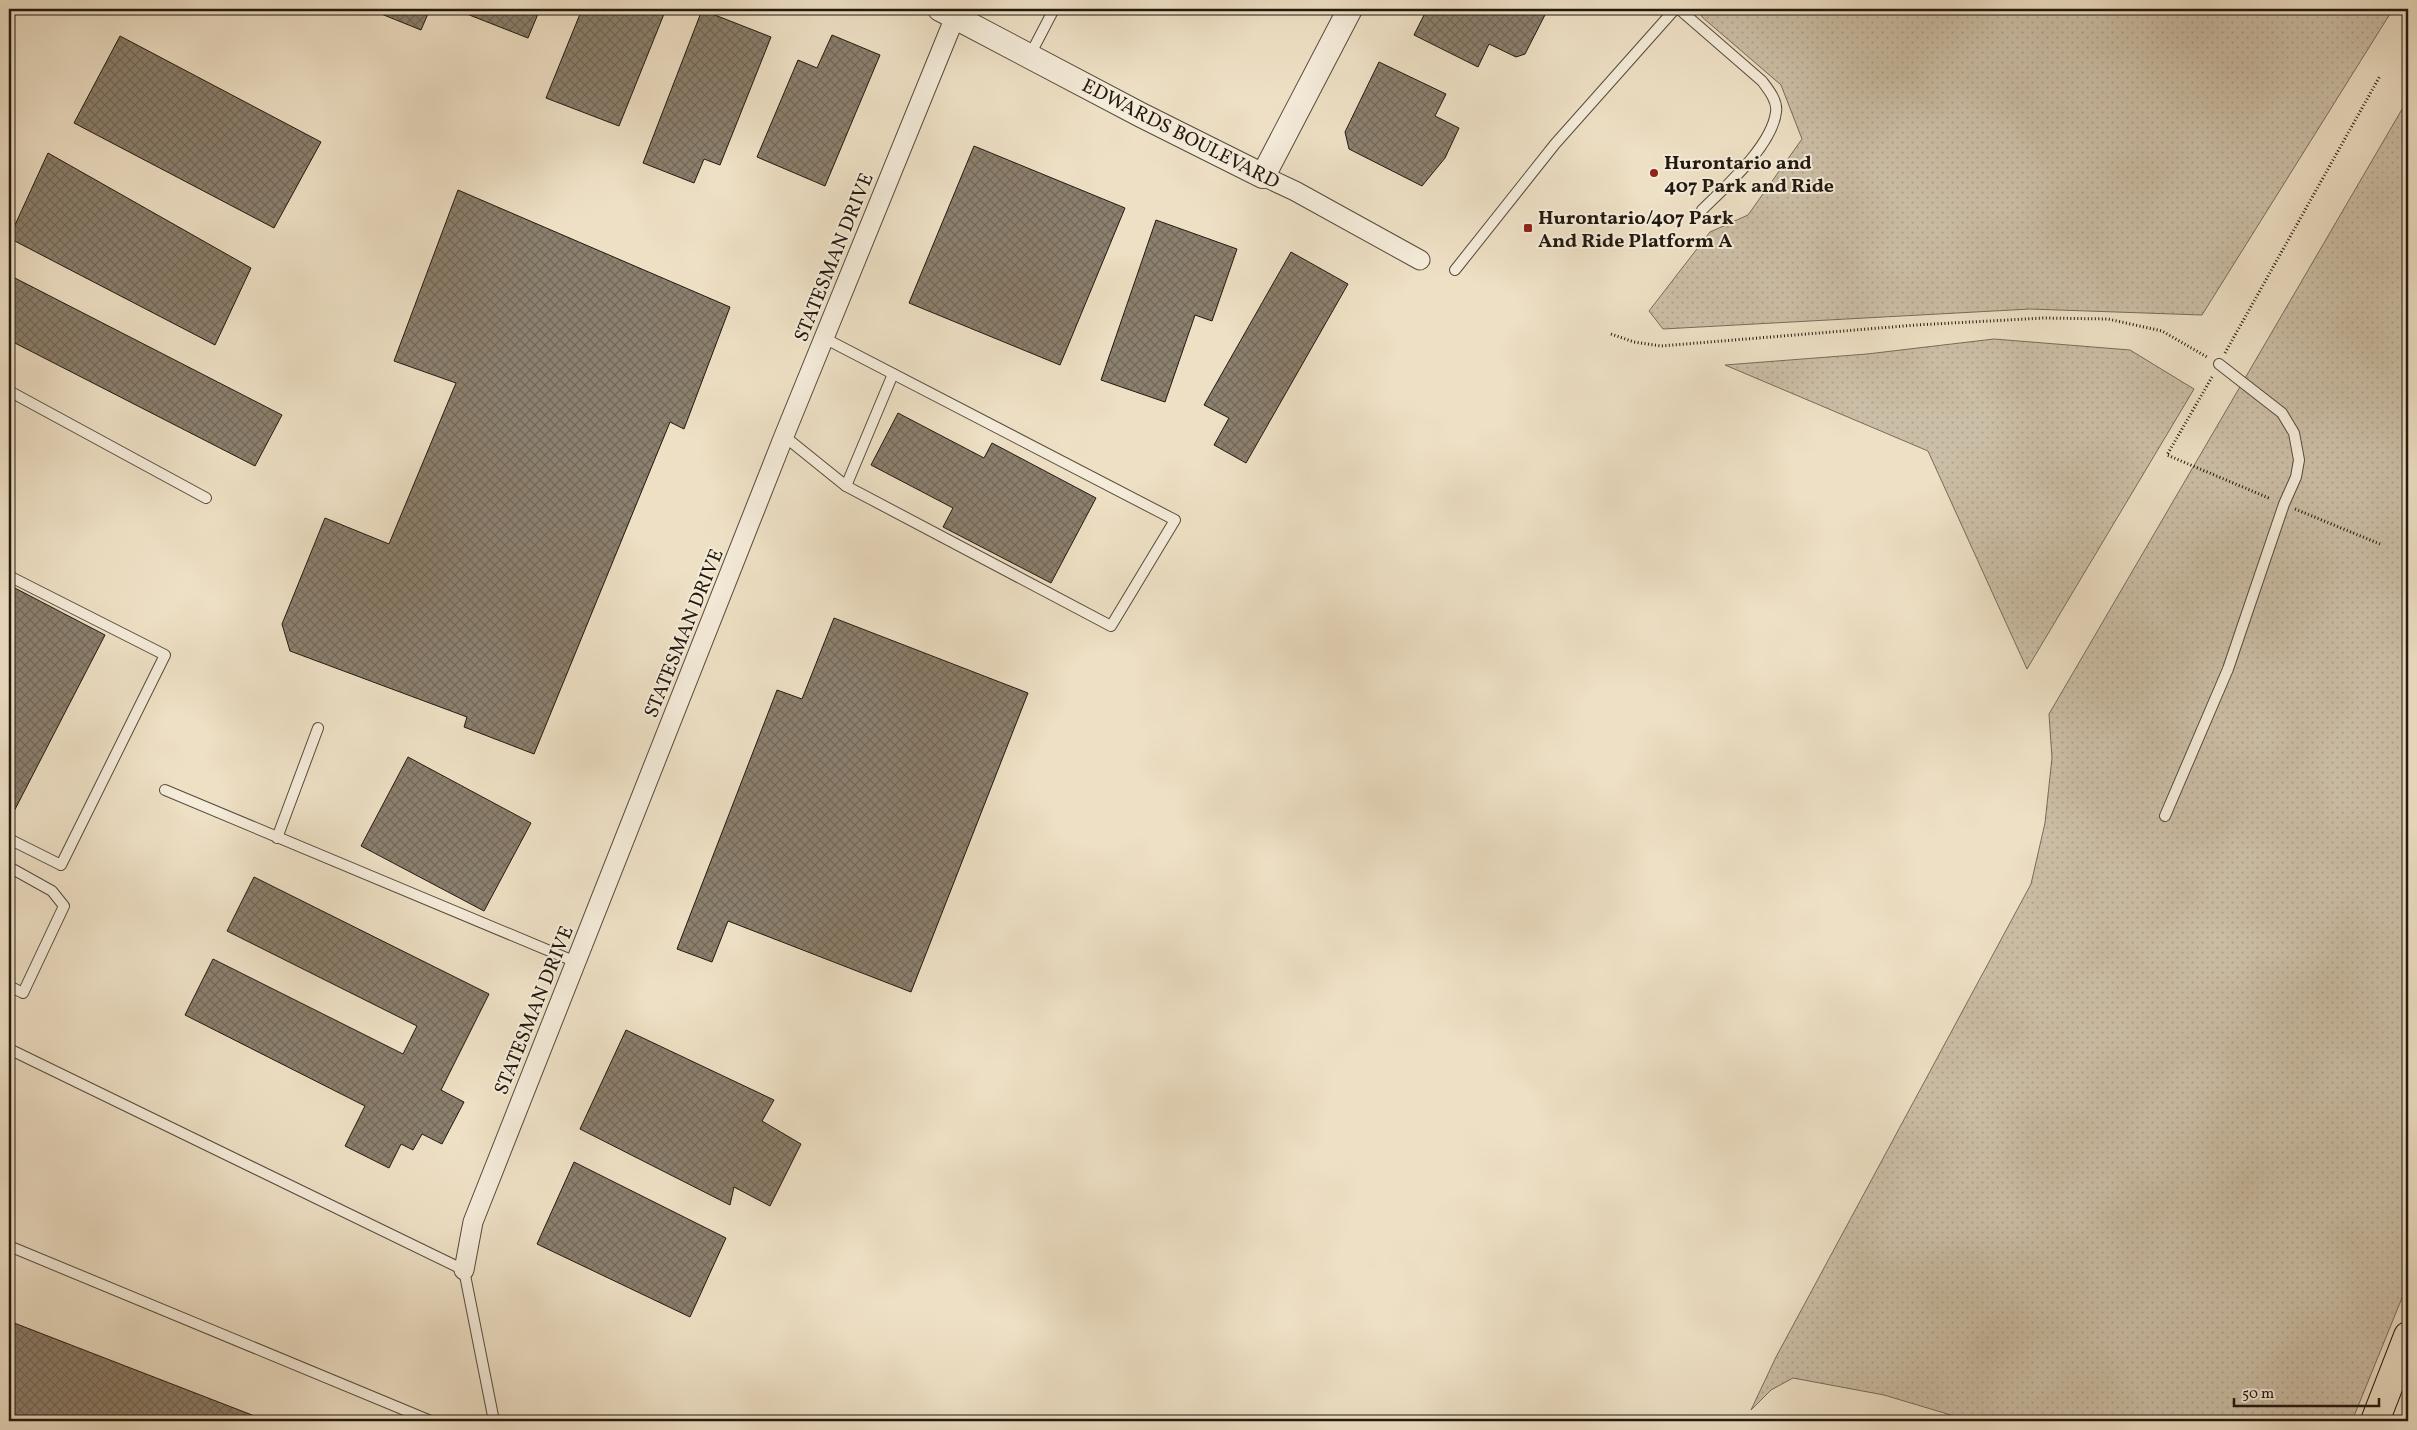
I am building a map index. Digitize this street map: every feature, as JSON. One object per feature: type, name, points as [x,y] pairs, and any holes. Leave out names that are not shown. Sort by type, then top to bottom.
[{"type":"highway","points":[[2376,1421],[2408,1336]]},
{"type":"street","points":[[1263,176],[1350,9]]},
{"type":"street","name":"EDWARDS BOULEVARD","points":[[947,13],[1141,115],[1295,191],[1420,260]]},
{"type":"street","name":"STATESMAN DRIVE","points":[[464,1270],[472,1222],[824,338],[947,13]]},
{"type":"lane","points":[[1030,55],[1054,9]]},
{"type":"lane","points":[[1455,270],[1555,144],[1674,9]]},
{"type":"lane","points":[[1679,9],[1762,81],[1772,93],[1777,111],[1766,138],[1738,174],[1702,210]]},
{"type":"lane","points":[[784,436],[846,486],[1111,626],[1176,520],[824,338]]},
{"type":"lane","points":[[2165,816],[2228,669],[2284,504],[2296,477],[2299,460],[2294,433],[2282,413],[2219,364]]},
{"type":"lane","points":[[846,486],[893,374]]},
{"type":"lane","points":[[9,391],[206,498]]},
{"type":"lane","points":[[9,576],[165,655],[61,865],[9,839]]},
{"type":"lane","points":[[277,838],[318,728]]},
{"type":"lane","points":[[165,790],[576,962]]},
{"type":"lane","points":[[9,867],[52,891],[64,906],[23,993],[9,986]]},
{"type":"lane","points":[[9,1049],[464,1270],[494,1421]]},
{"type":"lane","points":[[9,1246],[431,1421]]},
{"type":"path","points":[[2380,76],[2166,455],[2380,544]]},
{"type":"path","points":[[1611,334],[1634,342],[1661,346],[1916,325],[2044,318],[2108,319],[2162,331],[2219,364]]},
{"type":"shaded area","points":[[1700,9],[2393,9],[2202,315],[2030,309],[1663,329],[1649,311],[1710,232],[1748,215],[1802,139],[1781,85],[1702,17]]},
{"type":"shaded area","points":[[2408,99],[2408,1283],[2352,1421],[1971,1421],[1884,1395],[1793,1378],[1771,1390],[1751,1410],[1776,1357],[2031,884],[2045,823],[2052,758],[2049,714]]},
{"type":"shaded area","points":[[1994,339],[2130,350],[2194,389],[2027,669],[1928,451],[1725,365],[1867,354]]},
{"type":"building","points":[[369,9],[430,9],[421,30]]},
{"type":"building","points":[[454,9],[540,9],[528,38]]},
{"type":"building","points":[[582,9],[666,9],[619,126],[546,98]]},
{"type":"building","points":[[1427,9],[1548,9],[1525,54],[1516,57],[1489,44],[1478,67],[1414,35]]},
{"type":"building","points":[[702,10],[771,37],[720,165],[704,159],[694,183],[643,163]]},
{"type":"building","points":[[832,35],[880,55],[825,186],[757,157],[798,60],[817,68]]},
{"type":"building","points":[[120,36],[321,142],[274,228],[74,123]]},
{"type":"building","points":[[1379,62],[1446,94],[1435,116],[1459,128],[1445,158],[1422,186],[1349,149],[1345,132]]},
{"type":"building","points":[[974,146],[1125,208],[1060,365],[909,303]]},
{"type":"building","points":[[48,153],[251,268],[215,345],[9,238]]},
{"type":"building","points":[[458,190],[730,307],[684,429],[670,422],[534,754],[464,727],[467,717],[290,651],[282,624],[325,518],[389,544],[456,383],[394,361]]},
{"type":"building","points":[[1156,220],[1237,249],[1212,321],[1195,315],[1165,402],[1101,380]]},
{"type":"building","points":[[1291,252],[1348,284],[1246,463],[1214,445],[1229,418],[1204,405]]},
{"type":"building","points":[[9,275],[282,415],[255,466],[9,340]]},
{"type":"building","points":[[898,413],[984,458],[992,443],[1096,498],[1051,583],[943,527],[953,508],[871,465]]},
{"type":"building","points":[[9,585],[105,635],[9,821]]},
{"type":"building","points":[[834,618],[1028,693],[911,992],[728,921],[712,962],[677,949],[777,690],[802,699]]},
{"type":"building","points":[[408,757],[531,823],[484,911],[361,846]]},
{"type":"building","points":[[254,877],[489,994],[441,1090],[464,1102],[442,1144],[422,1134],[413,1150],[401,1144],[389,1168],[345,1146],[365,1106],[185,1015],[213,959],[403,1054],[417,1026],[227,931]]},
{"type":"building","points":[[626,1030],[774,1100],[762,1121],[801,1144],[770,1206],[734,1187],[730,1205],[580,1129]]},
{"type":"building","points":[[574,1162],[726,1238],[690,1317],[537,1244]]},
{"type":"building","points":[[9,1321],[265,1420],[265,1421],[9,1421]]},
{"type":"place","name":"Hurontario and 407 Park and Ride","points":[[1654,173]]},
{"type":"place","name":"Hurontario/407 Park And Ride Platform A","points":[[1528,228]]}]
